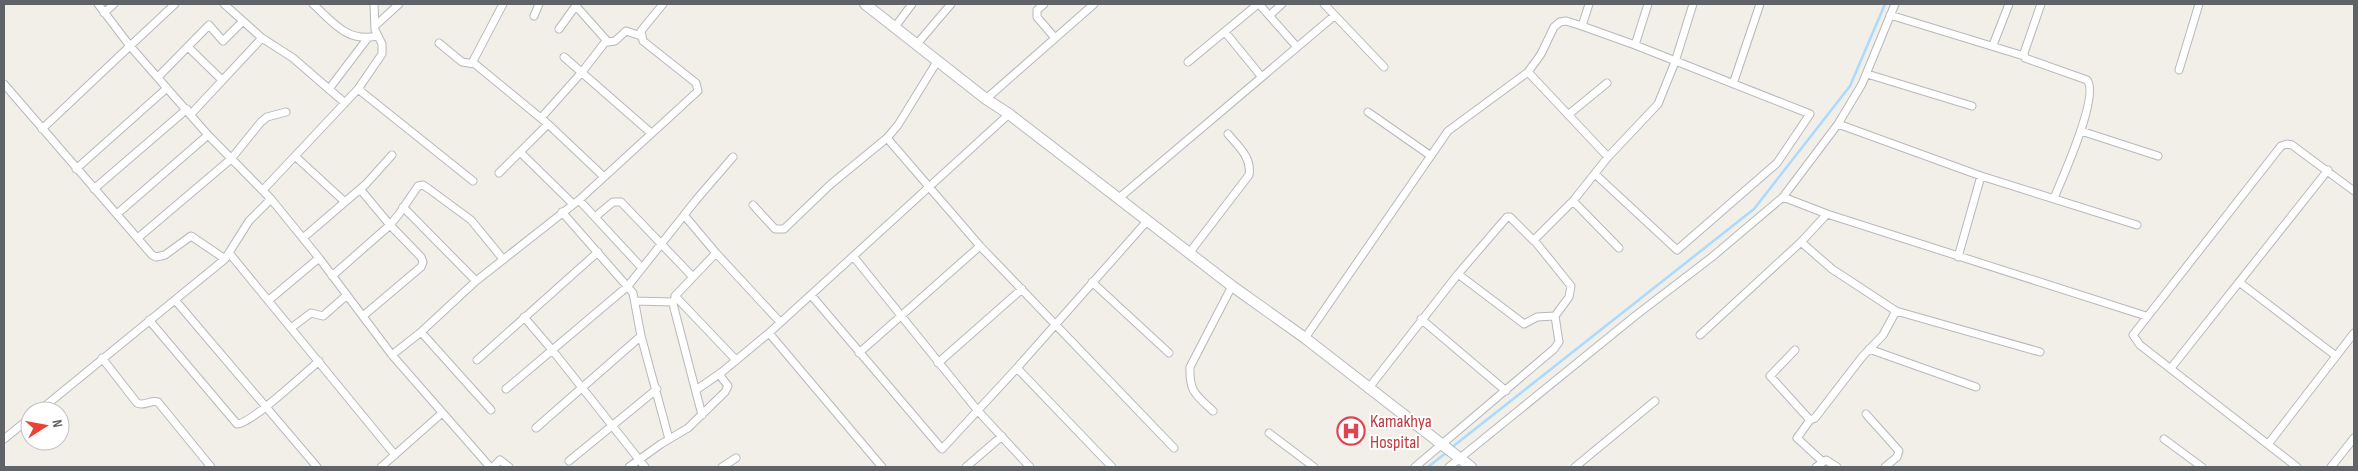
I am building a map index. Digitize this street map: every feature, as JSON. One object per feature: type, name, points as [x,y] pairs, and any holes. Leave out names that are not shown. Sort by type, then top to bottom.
[{"type":"main road","points":[[869,5],[986,99],[1009,114],[1232,286],[1305,338],[1368,389],[1471,467]]},
{"type":"street","points":[[98,4],[130,46],[189,111],[208,135],[271,199],[319,258],[392,354],[442,414],[491,467],[500,460],[509,467]]},
{"type":"street","points":[[104,13],[114,4]]},
{"type":"street","points":[[42,129],[175,4]]},
{"type":"street","points":[[224,4],[262,38],[293,58],[345,103]]},
{"type":"street","points":[[313,4],[352,36],[367,39],[377,36]]},
{"type":"street","points":[[263,190],[358,89],[382,54],[382,44],[374,26],[374,4]]},
{"type":"street","points":[[374,26],[399,4]]},
{"type":"street","points":[[472,63],[503,4]]},
{"type":"street","points":[[534,16],[539,4]]},
{"type":"street","points":[[392,354],[422,332],[502,259],[576,202],[602,176],[695,94],[698,87],[696,83],[643,40],[641,36],[641,31],[662,4]]},
{"type":"street","points":[[895,27],[912,4]]},
{"type":"street","points":[[917,44],[951,4]]},
{"type":"street","points":[[1044,4],[1037,10],[1037,18],[1055,38]]},
{"type":"street","points":[[986,99],[1094,4]]},
{"type":"street","points":[[1188,62],[1259,4],[1297,47]]},
{"type":"street","points":[[1270,15],[1282,4]]},
{"type":"street","points":[[1324,4],[1384,67]]},
{"type":"street","points":[[1582,26],[1589,4]]},
{"type":"street","points":[[1635,45],[1648,4]]},
{"type":"street","points":[[1534,241],[1536,236],[1573,201],[1608,157],[1658,104],[1693,4]]},
{"type":"street","points":[[1733,84],[1760,4]]},
{"type":"street","points":[[1415,467],[1449,451],[1635,316],[1712,257],[1783,197],[1838,124],[1867,74],[1895,4]]},
{"type":"street","points":[[1993,45],[2009,4]]},
{"type":"street","points":[[2024,56],[2042,4]]},
{"type":"street","points":[[2179,70],[2199,4]]},
{"type":"street","points":[[559,29],[576,5],[606,41],[611,43],[626,31],[641,36]]},
{"type":"street","points":[[1890,15],[1993,45],[2089,82],[2090,94],[2081,131],[2054,198]]},
{"type":"street","points":[[1119,198],[1334,16]]},
{"type":"street","points":[[158,77],[209,26],[223,41],[243,21]]},
{"type":"street","points":[[1305,338],[1448,131],[1528,72],[1541,54],[1554,27],[1560,22],[1582,26],[1635,45],[1674,62],[1810,114],[1776,163],[1677,250],[1595,174]]},
{"type":"street","points":[[1224,32],[1261,76]]},
{"type":"street","points":[[94,189],[189,111],[262,38]]},
{"type":"street","points":[[329,89],[367,39]]},
{"type":"street","points":[[541,118],[582,72],[606,41]]},
{"type":"street","points":[[439,42],[462,62],[472,63],[541,118],[602,176]]},
{"type":"street","points":[[188,47],[222,80]]},
{"type":"street","points":[[564,57],[651,134]]},
{"type":"street","points":[[753,205],[775,229],[784,229],[831,184],[888,138],[938,60]]},
{"type":"street","points":[[1528,72],[1608,157]]},
{"type":"street","points":[[1867,74],[1972,106]]},
{"type":"street","points":[[1568,115],[1607,83]]},
{"type":"street","points":[[4,84],[76,169],[156,257],[165,256],[191,236],[227,256],[269,300],[395,455]]},
{"type":"street","points":[[76,169],[167,88]]},
{"type":"street","points":[[358,89],[473,181]]},
{"type":"street","points":[[139,237],[231,158],[261,122],[267,117],[286,112]]},
{"type":"street","points":[[1368,112],[1431,156]]},
{"type":"street","points":[[696,390],[719,374],[769,333],[1009,114]]},
{"type":"street","points":[[500,173],[548,124]]},
{"type":"street","points":[[1838,124],[1981,176],[2137,225]]},
{"type":"street","points":[[2081,131],[2158,156]]},
{"type":"street","points":[[1190,252],[1249,175],[1248,158],[1228,134]]},
{"type":"street","points":[[117,214],[208,135]]},
{"type":"street","points":[[888,138],[980,246],[1174,448]]},
{"type":"street","points":[[2297,467],[2269,443],[2140,345],[2134,338],[2136,330],[2146,316],[2281,146],[2286,144],[2292,145],[2354,191]]},
{"type":"street","points":[[520,152],[595,217],[642,268]]},
{"type":"street","points":[[303,238],[360,189],[392,155]]},
{"type":"street","points":[[296,157],[345,202]]},
{"type":"street","points":[[506,389],[628,286],[661,243],[733,157]]},
{"type":"street","points":[[2171,368],[2328,170]]},
{"type":"street","points":[[1958,257],[1981,176]]},
{"type":"street","points":[[332,276],[390,225],[414,189],[423,185],[471,220],[502,259]]},
{"type":"street","points":[[360,189],[390,225],[421,257],[423,262],[421,267],[363,316]]},
{"type":"street","points":[[1783,197],[1827,214],[1958,257],[2146,316]]},
{"type":"street","points":[[51,401],[227,256],[249,221],[271,199]]},
{"type":"street","points":[[595,217],[618,200],[692,276]]},
{"type":"street","points":[[1573,201],[1619,248]]},
{"type":"street","points":[[403,207],[476,281]]},
{"type":"street","points":[[562,212],[628,286],[635,301],[640,336],[657,389],[669,439]]},
{"type":"street","points":[[1700,335],[1801,242],[1827,214]]},
{"type":"street","points":[[684,215],[716,253],[780,322]]},
{"type":"street","points":[[1368,389],[1458,274],[1507,217],[1510,217],[1534,241],[1570,286],[1569,297],[1555,316],[1559,334],[1557,346],[1506,391],[1449,451],[1449,467]]},
{"type":"street","points":[[811,295],[941,448],[945,448],[1148,220]]},
{"type":"street","points":[[1801,242],[1832,269],[1896,311],[2040,352]]},
{"type":"street","points":[[859,353],[980,246]]},
{"type":"street","points":[[478,360],[598,252]]},
{"type":"street","points":[[674,299],[692,276],[716,253]]},
{"type":"street","points":[[853,256],[978,411],[1030,467]]},
{"type":"street","points":[[269,300],[319,258]]},
{"type":"street","points":[[1458,274],[1524,324],[1540,317],[1555,316]]},
{"type":"street","points":[[1092,282],[1169,353]]},
{"type":"street","points":[[2239,282],[2336,356]]},
{"type":"street","points":[[1213,411],[1193,391],[1190,380],[1190,367],[1232,286]]},
{"type":"street","points":[[938,363],[1022,289]]},
{"type":"street","points":[[291,328],[311,313],[323,316],[347,295]]},
{"type":"street","points":[[674,299],[702,415]]},
{"type":"street","points":[[635,301],[674,299],[735,359]]},
{"type":"street","points":[[175,300],[317,467]]},
{"type":"street","points":[[1823,462],[1797,438],[1869,349],[1887,330],[1896,311]]},
{"type":"street","points":[[524,318],[553,350],[645,467]]},
{"type":"street","points":[[1421,319],[1506,391]]},
{"type":"street","points":[[149,320],[237,424],[244,422],[265,407],[318,361]]},
{"type":"street","points":[[422,332],[491,410]]},
{"type":"street","points":[[769,333],[882,467]]},
{"type":"street","points":[[2269,443],[2354,333]]},
{"type":"street","points":[[536,428],[640,336]]},
{"type":"street","points":[[1869,349],[1976,387]]},
{"type":"street","points":[[1795,350],[1770,376],[1771,380],[1810,420]]},
{"type":"street","points":[[102,358],[137,403],[142,405],[154,401],[158,402],[211,467]]},
{"type":"street","points":[[1017,368],[1112,467]]},
{"type":"street","points":[[629,467],[688,428],[728,389],[727,384],[719,374]]},
{"type":"street","points":[[570,461],[657,389]]},
{"type":"street","points":[[1574,467],[1655,401]]},
{"type":"street","points":[[380,467],[442,414]]},
{"type":"street","points":[[1866,414],[1899,450],[1897,457],[1885,467]]},
{"type":"street","points":[[4,439],[20,426]]},
{"type":"street","points":[[1269,433],[1314,467]]},
{"type":"street","points":[[966,467],[1002,436]]},
{"type":"street","points":[[2331,467],[2354,438]]},
{"type":"street","points":[[2164,439],[2202,467]]},
{"type":"street","points":[[722,467],[736,458]]},
{"type":"street","points":[[1816,467],[1823,462],[1829,461],[1837,467]]},
{"type":"waterway","points":[[1451,448],[1754,209],[1850,86],[1885,4]]},
{"type":"waterway","points":[[1428,467],[1447,452]]},
{"type":"place","name":"Kamakhya Hospital","points":[[1351,431]]}]
